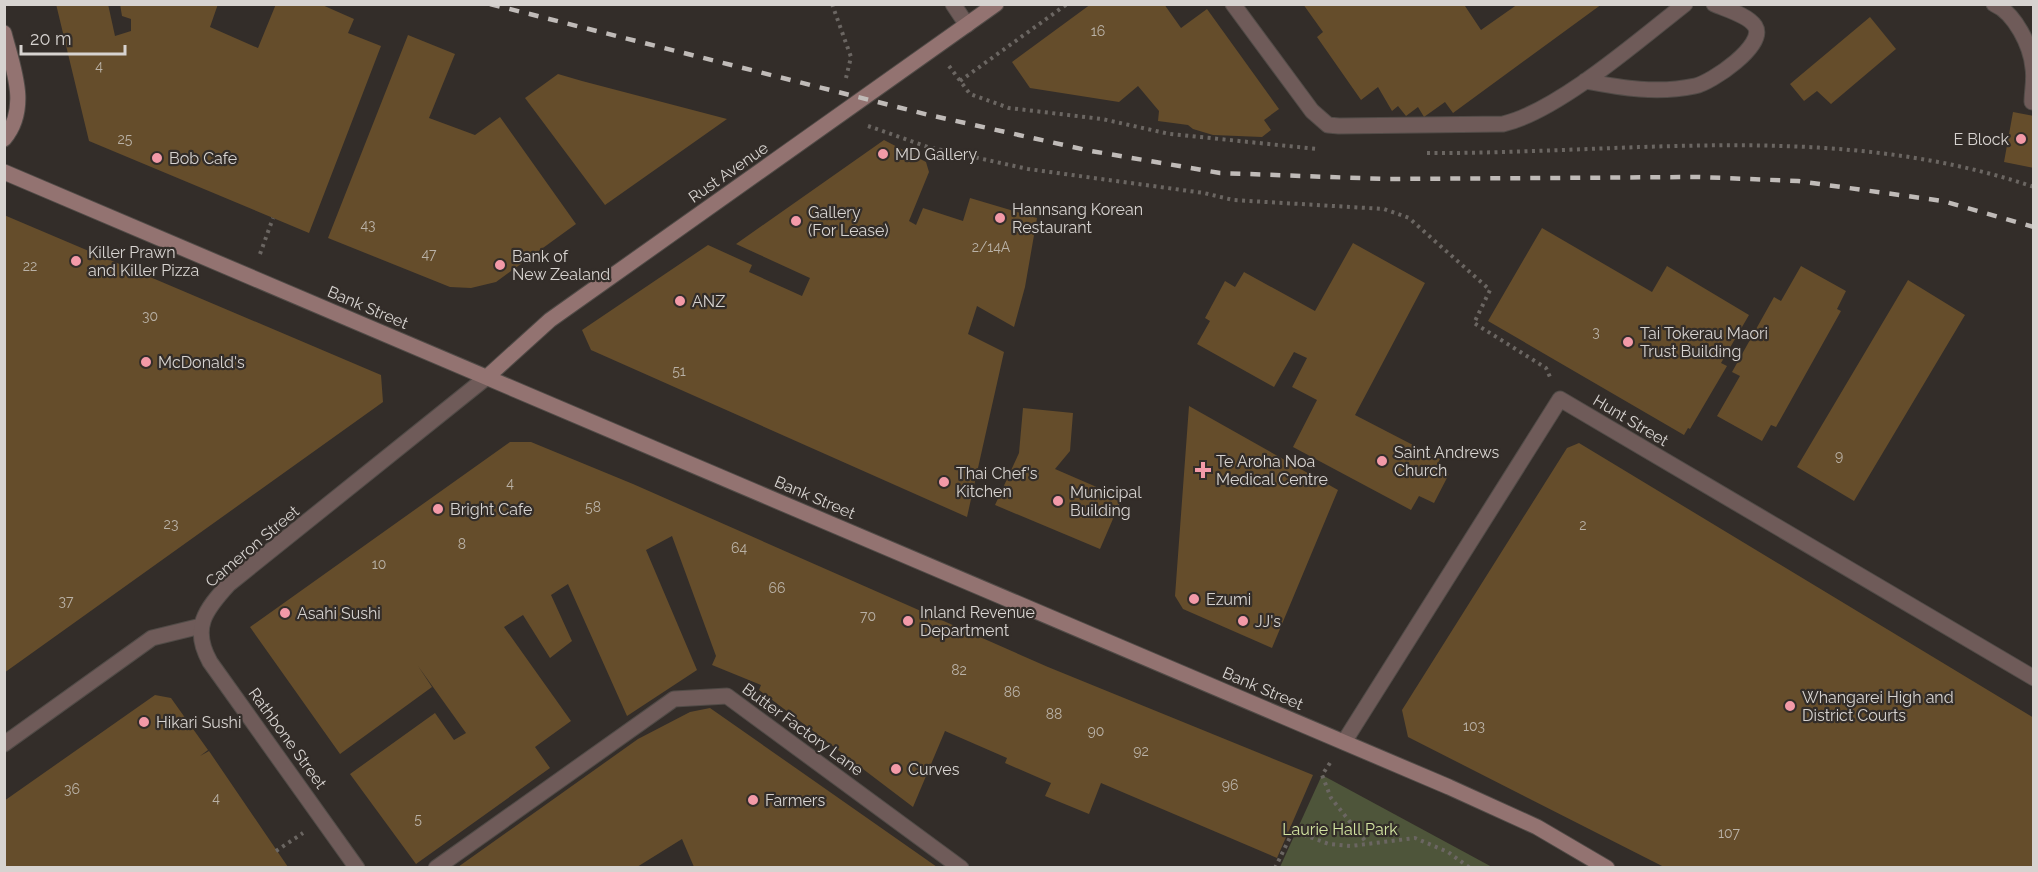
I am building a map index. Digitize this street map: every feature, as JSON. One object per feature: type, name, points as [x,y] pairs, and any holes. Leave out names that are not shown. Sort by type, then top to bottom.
[{"type":"main road","name":"Rust Avenue","points":[[486,377],[550,320],[996,4]]},
{"type":"main road","points":[[4,33],[17,82],[18,99],[17,116],[4,139]]},
{"type":"main road","name":"Bank Street","points":[[4,172],[1344,742],[1537,827],[1607,867]]},
{"type":"street","points":[[952,4],[967,25]]},
{"type":"street","points":[[1233,4],[1312,111],[1328,125],[1503,124],[1527,117],[1585,81],[1685,4]]},
{"type":"street","points":[[1585,81],[1625,89],[1664,90],[1696,86],[1718,76],[1752,46],[1757,33],[1754,25],[1746,18],[1714,4]]},
{"type":"street","points":[[1994,4],[2005,9],[2025,40],[2033,68],[2032,102]]},
{"type":"street","name":"Cameron Street","points":[[201,626],[209,606],[229,584],[486,377]]},
{"type":"street","points":[[1344,742],[1560,399]]},
{"type":"street","name":"Hunt Street","points":[[1560,399],[2034,678]]},
{"type":"street","points":[[4,744],[152,638],[201,626]]},
{"type":"street","name":"Rathbone Street","points":[[201,626],[201,646],[210,662],[357,867]]},
{"type":"street","name":"Butter Factory Lane","points":[[436,867],[674,699],[728,696],[962,867]]},
{"type":"path","points":[[832,4],[851,57],[838,116],[928,147],[1028,169],[1204,193],[1233,200],[1384,209],[1409,218],[1490,290],[1474,323],[1546,368],[1560,399]]},
{"type":"path","points":[[960,81],[1067,4]]},
{"type":"path","points":[[252,277],[273,218]]},
{"type":"path","points":[[1344,742],[1322,775],[1331,798],[1366,842]]},
{"type":"path","points":[[1275,867],[1293,831],[1329,843],[1351,846],[1366,842],[1415,838],[1448,852],[1470,867]]},
{"type":"green space","name":"Laurie Hall Park","points":[[1322,775],[1492,867],[1280,867]]},
{"type":"building","points":[[56,4],[108,4],[115,36],[131,31],[131,19],[122,16],[120,4],[218,4],[210,27],[258,48],[276,4],[320,4],[354,19],[348,33],[381,46],[309,233],[89,141]]},
{"type":"building","points":[[1091,4],[1164,4],[1181,28],[1207,9],[1279,109],[1264,120],[1271,130],[1262,137],[1213,135],[1193,129],[1188,125],[1158,121],[1159,111],[1138,86],[1119,102],[1030,88],[1012,62]]},
{"type":"building","points":[[1303,4],[1468,4],[1465,6],[1481,30],[1518,4],[1602,4],[1453,113],[1445,102],[1424,117],[1418,107],[1406,116],[1398,106],[1392,111],[1378,87],[1361,100],[1317,37],[1323,32]]},
{"type":"building","points":[[1870,17],[1896,49],[1831,104],[1817,91],[1804,101],[1790,84]]},
{"type":"building","points":[[408,35],[455,54],[429,118],[475,135],[500,117],[576,224],[496,282],[471,288],[450,287],[328,238]]},
{"type":"building","points":[[558,74],[727,119],[605,205],[525,98]]},
{"type":"building","name":"E Block","points":[[2013,112],[2034,116],[2034,168],[2004,162]]},
{"type":"building","points":[[884,140],[926,162],[929,172],[909,221],[916,225],[923,208],[963,221],[970,198],[1037,218],[1025,287],[1014,327],[977,306],[968,334],[1004,352],[967,517],[591,350],[582,330],[708,245],[752,265],[749,272],[802,296],[810,278],[736,244]]},
{"type":"building","points":[[4,215],[381,375],[383,402],[4,673]]},
{"type":"building","name":"Tai Tokerau Maori Trust Building","points":[[1542,228],[1652,292],[1667,266],[1749,315],[1721,363],[1727,366],[1690,429],[1688,428],[1684,435],[1488,321]]},
{"type":"building","points":[[1353,243],[1425,283],[1355,415],[1440,459],[1436,467],[1449,474],[1434,503],[1419,496],[1411,510],[1293,447],[1317,400],[1292,387],[1307,358],[1294,352],[1274,387],[1197,344],[1210,321],[1205,318],[1225,281],[1235,287],[1244,272],[1315,311]]},
{"type":"building","points":[[1801,266],[1846,291],[1837,309],[1841,311],[1776,427],[1771,425],[1762,441],[1717,416],[1740,376],[1732,372],[1774,297],[1781,301]]},
{"type":"building","points":[[1908,280],[1965,315],[1854,501],[1797,467]]},
{"type":"building","points":[[1189,406],[1338,490],[1272,648],[1183,609],[1175,596]]},
{"type":"building","name":"Municipal Building","points":[[1023,408],[1073,413],[1070,451],[1055,469],[1122,498],[1100,549],[995,505],[1019,453]]},
{"type":"building","points":[[510,442],[531,442],[633,484],[1048,667],[1313,775],[1277,858],[1101,783],[1089,814],[1045,796],[1051,783],[1005,763],[1007,758],[945,731],[913,807],[759,690],[761,685],[712,665],[716,656],[672,536],[646,550],[697,670],[627,716],[568,584],[551,595],[572,641],[550,658],[523,615],[504,627],[571,721],[535,747],[550,768],[416,864],[350,774],[435,713],[454,740],[466,733],[418,666],[432,687],[340,754],[250,627]]},
{"type":"building","points":[[1579,443],[2034,718],[2034,867],[1664,867],[1408,737],[1402,710],[1567,448]]},
{"type":"building","points":[[155,695],[171,698],[208,750],[200,756],[209,751],[288,867],[4,867],[4,801]]},
{"type":"building","name":"Farmers","points":[[710,708],[937,867],[694,867],[682,839],[637,867],[458,867],[638,739],[690,712]]},
{"type":"railway","points":[[490,4],[929,115],[1091,151],[1220,173],[1385,179],[1699,177],[1798,181],[1943,201],[2034,227]]},
{"type":"place","name":"E Block","points":[[2021,139]]},
{"type":"place","name":"MD Gallery","points":[[883,154]]},
{"type":"place","name":"Bob Cafe","points":[[157,158]]},
{"type":"place","name":"Hannsang Korean Restaurant","points":[[1000,218]]},
{"type":"place","name":"Gallery (For Lease)","points":[[796,221]]},
{"type":"place","name":"Killer Prawn and Killer Pizza","points":[[76,261]]},
{"type":"place","name":"Bank of New Zealand","points":[[500,265]]},
{"type":"place","name":"ANZ","points":[[680,301]]},
{"type":"place","name":"Tai Tokerau Maori Trust Building","points":[[1628,342]]},
{"type":"place","name":"McDonald's","points":[[146,362]]},
{"type":"place","name":"Saint Andrews Church","points":[[1382,461]]},
{"type":"place","name":"Te Aroha Noa Medical Centre","points":[[1203,470]]},
{"type":"place","name":"Thai Chef's Kitchen","points":[[944,482]]},
{"type":"place","name":"Municipal Building","points":[[1058,501]]},
{"type":"place","name":"Bright Cafe","points":[[438,509]]},
{"type":"place","name":"Ezumi","points":[[1194,599]]},
{"type":"place","name":"Asahi Sushi","points":[[285,613]]},
{"type":"place","name":"Inland Revenue Department","points":[[908,621]]},
{"type":"place","name":"JJ's","points":[[1243,621]]},
{"type":"place","name":"Whangarei High and District Courts","points":[[1790,706]]},
{"type":"place","name":"Hikari Sushi","points":[[144,722]]},
{"type":"place","name":"Curves","points":[[896,769]]},
{"type":"place","name":"Farmers","points":[[753,800]]}]
